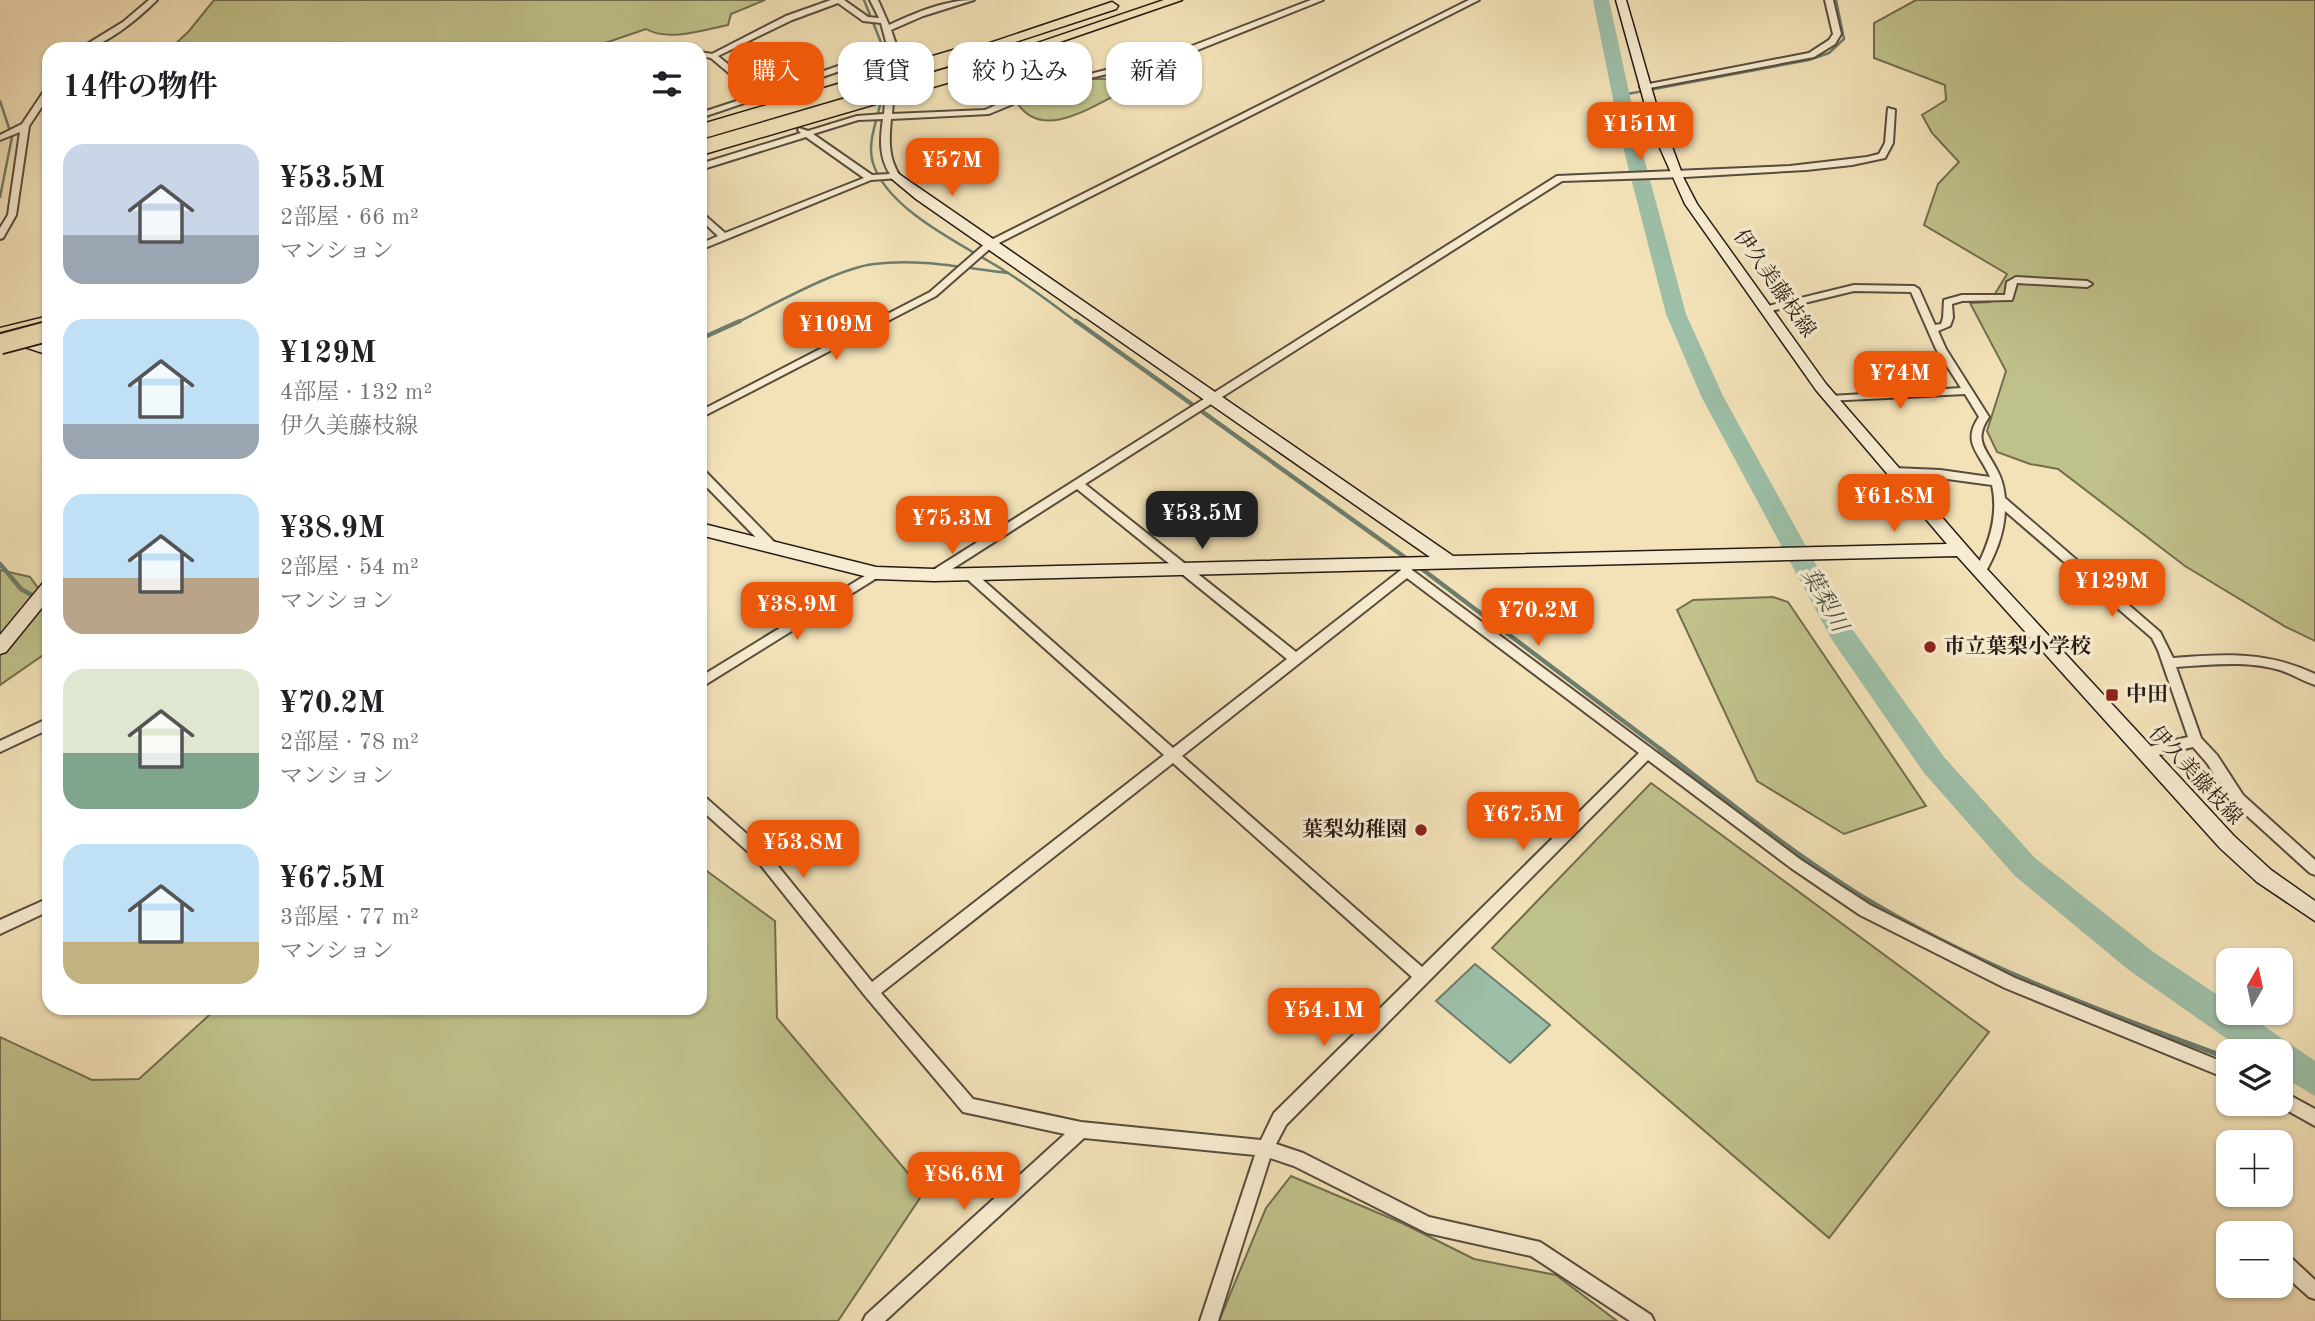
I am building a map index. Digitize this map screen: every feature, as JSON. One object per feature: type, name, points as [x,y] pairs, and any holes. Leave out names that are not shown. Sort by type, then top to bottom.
[{"type":"highway","points":[[985,42],[1102,0]]},
{"type":"highway","points":[[991,42],[1132,0]]},
{"type":"highway","points":[[707,146],[956,73],[1176,0]]},
{"type":"highway","points":[[707,129],[948,55]]},
{"type":"highway","points":[[0,319],[42,309]]},
{"type":"highway","points":[[0,333],[42,323]]},
{"type":"highway","points":[[0,344],[42,333]]},
{"type":"street","points":[[95,42],[126,24],[153,0]]},
{"type":"street","points":[[713,56],[789,18],[838,0],[866,19],[882,21]]},
{"type":"street","points":[[874,0],[891,42]]},
{"type":"street","points":[[887,29],[920,14],[970,0]]},
{"type":"street","points":[[707,165],[857,118],[986,112],[1010,102],[1018,91],[1033,81],[1060,76],[1086,77],[1177,55],[1319,0]]},
{"type":"street","points":[[707,411],[933,294],[967,261],[990,244],[1475,0]]},
{"type":"street","name":"伊久美藤枝線","points":[[1621,0],[1670,176],[1831,399],[1980,572],[2227,842],[2264,876],[2315,912]]},
{"type":"street","points":[[1646,93],[1811,55],[1832,43],[1837,34],[1829,0]]},
{"type":"street","points":[[707,55],[713,56],[728,68]]},
{"type":"street","points":[[0,236],[12,215],[22,128],[42,100]]},
{"type":"street","points":[[707,114],[734,105]]},
{"type":"street","points":[[772,105],[807,134],[870,178]]},
{"type":"street","points":[[889,105],[885,155],[888,166],[919,196],[1448,561]]},
{"type":"street","points":[[934,575],[1560,178],[1670,176],[1825,167],[1882,156],[1889,143],[1891,110]]},
{"type":"street","points":[[2,137],[22,128]]},
{"type":"street","points":[[707,244],[870,178],[896,176]]},
{"type":"street","points":[[707,221],[724,237]]},
{"type":"street","points":[[1932,329],[1945,326],[1948,318],[1947,302],[1956,298],[2009,298],[2012,282],[2016,280],[2087,284]]},
{"type":"street","points":[[1767,309],[1854,288],[1914,289],[1932,329],[1966,391],[1984,417],[1976,426],[1976,443],[1997,482],[2000,500],[1994,549],[1980,572]]},
{"type":"street","points":[[0,333],[42,348]]},
{"type":"street","points":[[1831,399],[1966,391]]},
{"type":"street","points":[[1894,472],[1940,474],[1997,482]]},
{"type":"street","points":[[707,480],[774,549]]},
{"type":"street","points":[[1078,484],[1295,658]]},
{"type":"street","points":[[2000,500],[2156,635],[2196,741],[2212,759],[2238,799],[2315,869]]},
{"type":"street","points":[[707,531],[876,573],[934,575],[1407,568],[1448,561],[1829,555],[1961,550]]},
{"type":"street","points":[[870,992],[1407,568]]},
{"type":"street","points":[[1407,568],[1796,864],[1865,910],[2010,983],[2216,1067]]},
{"type":"street","points":[[707,679],[876,573]]},
{"type":"street","points":[[970,575],[1422,976]]},
{"type":"street","points":[[0,647],[42,596]]},
{"type":"street","points":[[2168,663],[2259,659],[2293,668],[2315,680]]},
{"type":"street","points":[[0,747],[42,726]]},
{"type":"street","points":[[2145,753],[2196,741]]},
{"type":"street","points":[[1209,1321],[1265,1148],[1280,1119],[1648,752]]},
{"type":"street","points":[[707,807],[760,854],[870,992],[969,1106],[1081,1130],[1265,1148],[1297,1159],[1427,1225],[1534,1248],[1645,1321]]},
{"type":"street","points":[[0,927],[42,907]]},
{"type":"street","points":[[2293,1105],[2315,1118]]},
{"type":"street","points":[[872,1321],[1081,1130]]},
{"type":"street","points":[[2293,1271],[2315,1291]]},
{"type":"shaded area","points":[[214,0],[765,0],[731,14],[728,25],[675,35],[646,29],[608,42],[177,42]]},
{"type":"shaded area","points":[[1916,0],[2315,0],[2315,641],[2286,627],[2185,566],[2058,469],[2030,464],[1997,452],[1987,431],[2006,371],[1970,303],[1990,302],[2007,274],[1924,225],[1938,184],[1959,162],[1932,133],[1922,115],[1946,100],[1945,85],[1874,58],[1874,23]]},
{"type":"shaded area","points":[[1092,78],[1106,78],[1106,100],[1073,116],[1041,120],[1028,114],[1020,105],[1092,105]]},
{"type":"shaded area","points":[[0,570],[30,577],[42,593],[42,656],[0,685]]},
{"type":"shaded area","points":[[1773,597],[1788,602],[1926,806],[1844,834],[1757,781],[1677,610],[1693,600]]},
{"type":"shaded area","points":[[1651,783],[1989,1032],[1829,1238],[1492,948]]},
{"type":"shaded area","points":[[707,871],[775,921],[777,1018],[924,1192],[838,1321],[0,1321],[0,1037],[92,1080],[139,1079],[209,1015],[707,1015]]},
{"type":"shaded area","points":[[1475,964],[1550,1025],[1510,1063],[1436,1001]]},
{"type":"shaded area","points":[[1291,1176],[1402,1223],[1474,1259],[1556,1275],[1617,1321],[1219,1321],[1266,1208]]},
{"type":"waterway","points":[[864,0],[881,42]]},
{"type":"waterway","name":"葉梨川","points":[[1601,0],[1631,143],[1676,314],[1712,396],[1841,633],[1934,765],[2025,867],[2141,961],[2255,1039]]},
{"type":"waterway","points":[[1622,95],[1809,60],[1829,53],[1844,39],[1836,0]]},
{"type":"waterway","points":[[0,101],[12,137],[0,197]]},
{"type":"waterway","points":[[880,105],[871,156],[881,181],[895,197],[931,227],[1007,273]]},
{"type":"waterway","points":[[740,321],[824,280],[874,264],[925,263],[1007,273]]},
{"type":"waterway","points":[[1007,273],[1078,323]]},
{"type":"waterway","points":[[707,336],[740,321]]},
{"type":"waterway","points":[[736,323],[740,321]]},
{"type":"waterway","points":[[1076,321],[1410,561]]},
{"type":"waterway","points":[[0,564],[21,589],[42,601]]},
{"type":"waterway","points":[[1418,566],[1663,751]]},
{"type":"waterway","points":[[1660,749],[1807,860],[1902,920],[2039,985],[2216,1054]]},
{"type":"waterway","name":"葉梨川","points":[[2293,1065],[2315,1080]]},
{"type":"waterway","points":[[2293,1080],[2315,1087]]},
{"type":"place","name":"市立葉梨小学校","points":[[1930,647]]},
{"type":"place","name":"中田","points":[[2112,695]]},
{"type":"place","name":"葉梨幼稚園","points":[[1421,830]]}]
